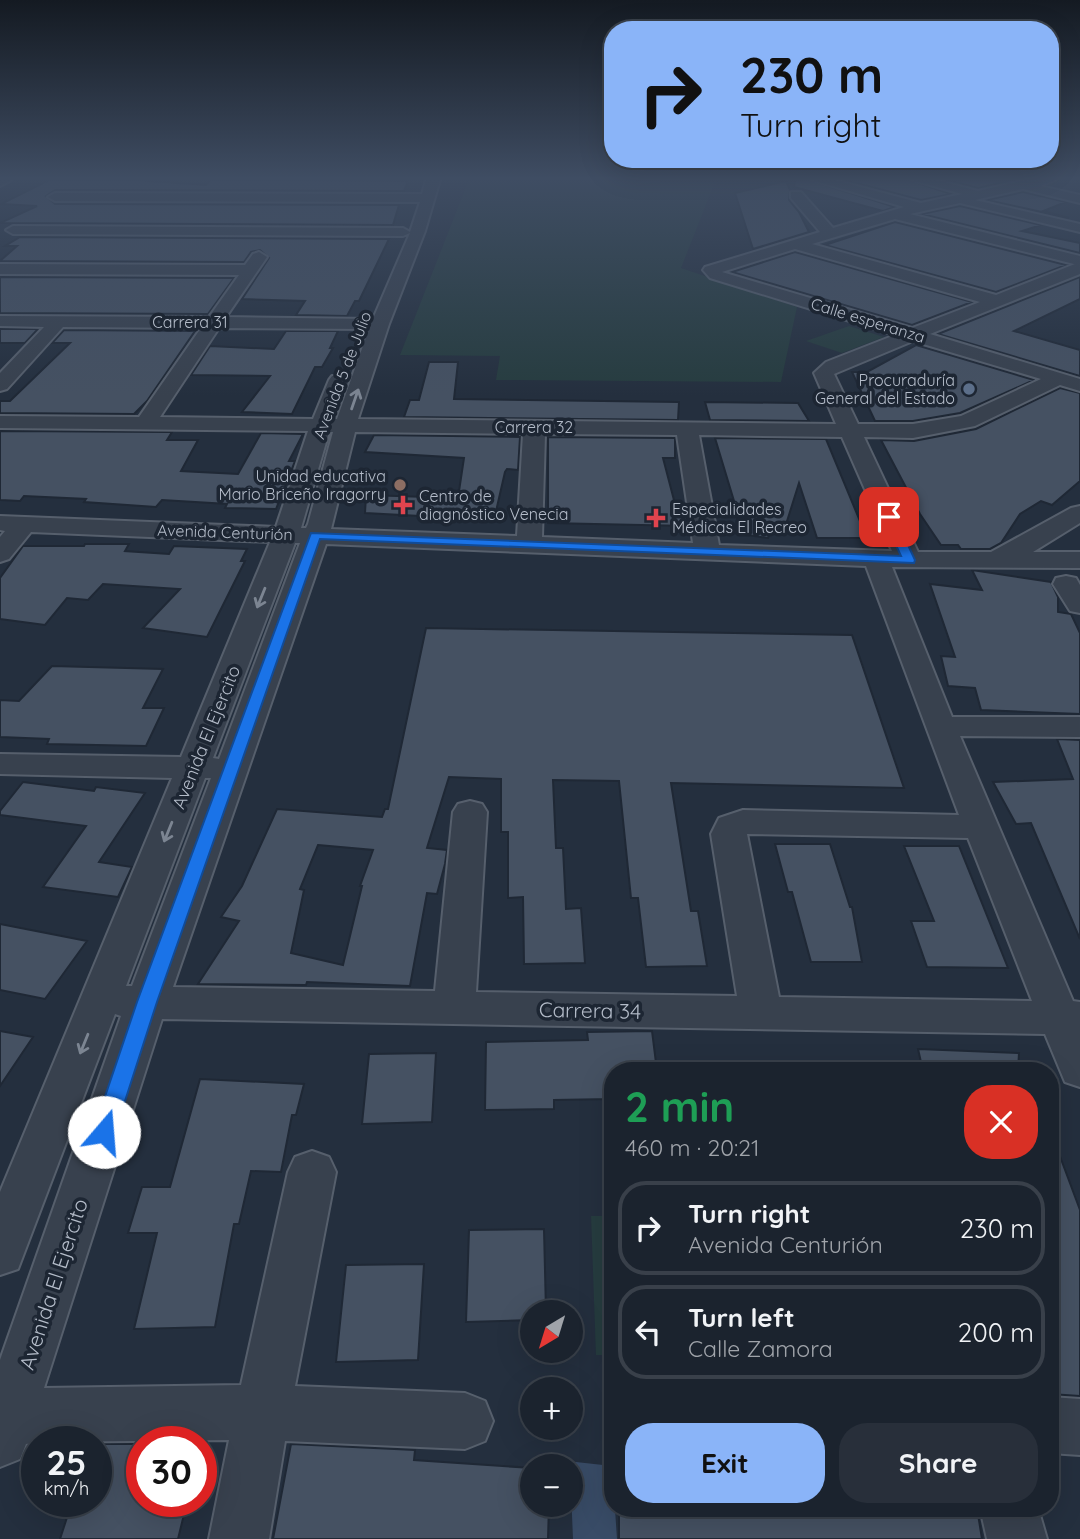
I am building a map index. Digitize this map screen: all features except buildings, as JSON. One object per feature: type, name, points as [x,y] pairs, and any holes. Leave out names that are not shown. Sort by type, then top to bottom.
[{"type":"street","points":[[145,423],[262,252]]},
{"type":"street","name":"Calle esperanza","points":[[768,252],[711,270],[712,273],[1080,385]]},
{"type":"street","points":[[821,252],[997,301]]},
{"type":"street","points":[[880,252],[1018,292]]},
{"type":"street","points":[[1043,252],[1080,261]]},
{"type":"street","name":"Avenida 5 de Julio","points":[[300,535],[345,427],[371,324],[401,253]]},
{"type":"street","points":[[1080,268],[833,366],[824,373],[850,430],[893,560],[940,726],[981,827],[1070,1018],[1080,1069]]},
{"type":"street","points":[[0,269],[250,270]]},
{"type":"street","name":"Carrera 31","points":[[0,321],[371,324]]},
{"type":"street","points":[[0,385],[59,321]]},
{"type":"street","name":"Avenida 5 de Julio","points":[[300,535],[320,427],[350,351],[371,324]]},
{"type":"street","name":"Carrera 32","points":[[0,422],[913,431],[967,421],[1058,379]]},
{"type":"street","points":[[529,544],[534,427]]},
{"type":"street","points":[[687,429],[707,551]]},
{"type":"street","points":[[989,559],[1023,547],[1080,513]]},
{"type":"street","points":[[0,554],[12,523]]},
{"type":"street","name":"Avenida Centurión","points":[[12,523],[893,560],[1080,560]]},
{"type":"street","name":"Avenida El Ejercito","points":[[0,1252],[101,1002],[212,768],[300,535]]},
{"type":"street","points":[[940,726],[1080,727]]},
{"type":"street","points":[[0,764],[212,768]]},
{"type":"street","name":"Avenida El Ejercito","points":[[3,1424],[147,1002],[212,768]]},
{"type":"street","points":[[454,1008],[470,812]]},
{"type":"street","points":[[761,1013],[729,834],[732,826],[743,822],[981,827]]},
{"type":"street","name":"Carrera 34","points":[[101,1002],[1070,1018]]},
{"type":"street","points":[[239,1539],[262,1412],[312,1172]]},
{"type":"street","points":[[3,1424],[262,1412],[465,1422]]},
{"type":"street","points":[[1059,1426],[1080,1427]]},
{"type":"street","points":[[1011,1517],[1017,1539]]},
{"type":"green space","points":[[441,252],[687,252],[681,268],[797,307],[781,382],[496,380],[500,356],[400,355]]},
{"type":"green space","points":[[849,326],[884,337],[842,353],[806,341]]},
{"type":"green space","points":[[591,1216],[604,1216],[604,1355],[596,1355]]},
{"type":"water","points":[[583,1463],[604,1465],[604,1517],[616,1517],[617,1539],[573,1539],[572,1517],[583,1517]]},
{"type":"place","name":"Procuraduría General del Estado","points":[[969,389]]},
{"type":"place","name":"Unidad educativa Mario Briceño Iragorry","points":[[400,485]]},
{"type":"place","name":"Centro de diagnóstico Venecia","points":[[403,505]]},
{"type":"place","name":"Especialidades Médicas El Recreo","points":[[656,518]]},
{"type":"route","points":[[104,1132],[147,1002],[315,536],[909,560],[889,517]]}]
